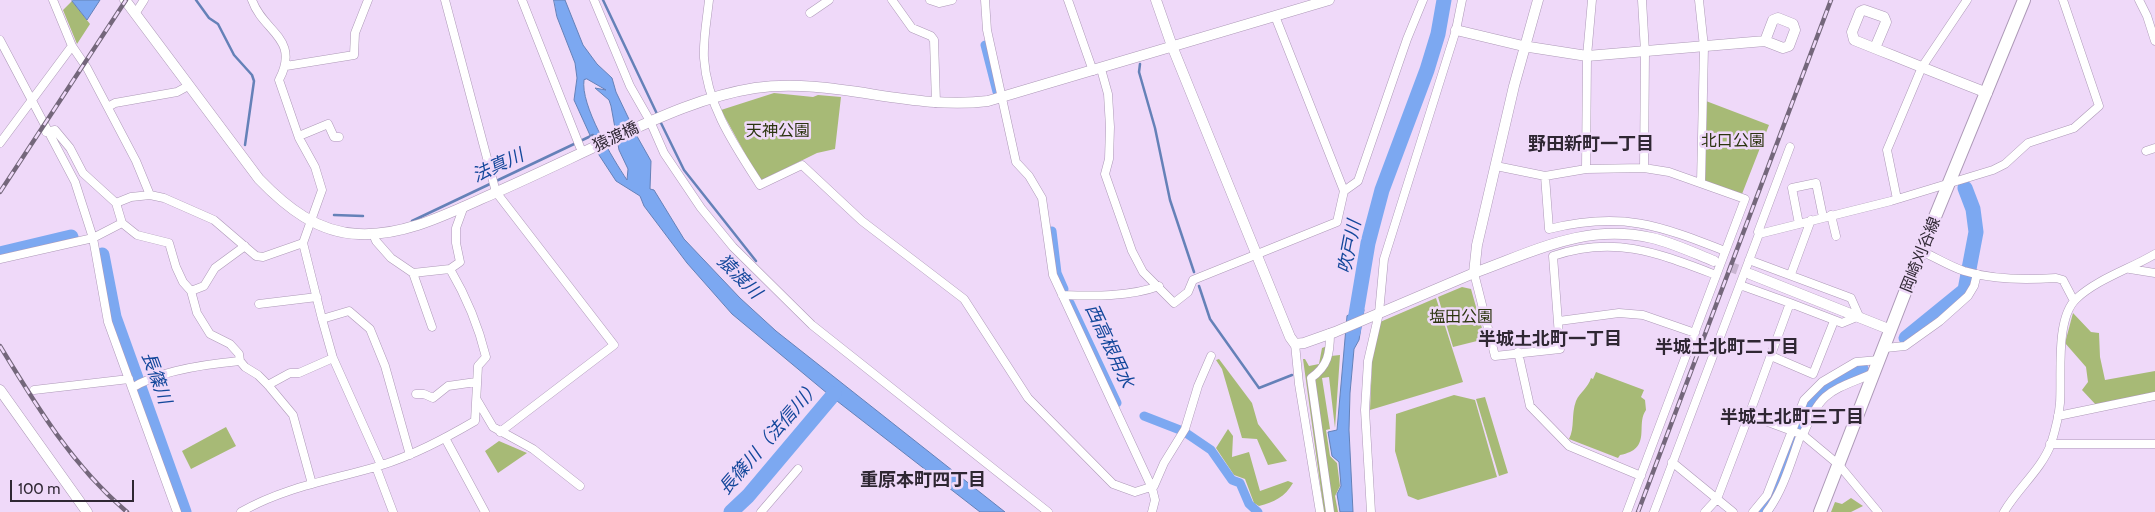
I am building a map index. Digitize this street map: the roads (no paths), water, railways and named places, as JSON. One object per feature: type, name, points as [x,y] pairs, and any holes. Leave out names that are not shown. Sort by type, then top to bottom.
[{"type":"main road","name":"岡崎刈谷線","points":[[1820,512],[1921,251],[2024,0]]},
{"type":"street","points":[[52,0],[72,46],[108,107],[136,161],[150,194]]},
{"type":"street","name":"猿渡橋","points":[[125,0],[259,179],[284,204],[312,221],[340,232],[358,234],[399,231],[464,206],[581,150],[650,121],[714,98],[754,88],[786,86],[936,103],[967,104],[1003,98],[1326,1]]},
{"type":"street","points":[[135,14],[144,0]]},
{"type":"street","points":[[252,0],[255,8],[282,41],[286,66],[279,80],[299,136],[315,167],[322,190],[303,243],[333,358],[378,466],[394,512]]},
{"type":"street","points":[[286,66],[354,55],[355,33],[368,0]]},
{"type":"street","points":[[445,0],[496,190],[614,346],[500,432]]},
{"type":"street","points":[[522,0],[581,150]]},
{"type":"street","points":[[594,0],[630,86],[650,121],[664,153],[701,208],[733,247],[812,325],[850,357],[1048,512]]},
{"type":"street","points":[[709,0],[704,57],[714,98],[723,126],[760,185],[802,166],[862,221],[964,299],[1028,398],[1113,484],[1135,492],[1152,488]]},
{"type":"street","points":[[810,13],[829,0]]},
{"type":"street","points":[[892,0],[912,28],[931,36],[934,40],[936,103]]},
{"type":"street","points":[[930,0],[939,3],[952,0]]},
{"type":"street","points":[[985,0],[987,30],[1016,162],[1029,176],[1042,198],[1053,275],[1152,488],[1155,500],[1152,512]]},
{"type":"street","points":[[1068,0],[1108,94],[1109,159],[1105,167],[1105,174],[1143,272],[1160,286],[1174,303],[1188,292],[1193,280],[1337,222],[1344,191],[1275,16]]},
{"type":"street","points":[[1156,0],[1172,46],[1256,255],[1290,338],[1295,344],[1299,384],[1320,512]]},
{"type":"street","points":[[1344,191],[1358,181],[1423,0]]},
{"type":"street","points":[[1371,512],[1365,410],[1368,361],[1377,314],[1384,258],[1456,30],[1462,0]]},
{"type":"street","points":[[1538,0],[1524,46],[1477,245],[1474,273],[1494,356],[1560,349],[1553,256],[1590,248],[1633,248],[1656,252],[1716,275]]},
{"type":"street","points":[[1586,169],[1587,56],[1592,0]]},
{"type":"street","points":[[1642,0],[1645,52],[1644,168]]},
{"type":"street","points":[[1700,0],[1704,47],[1701,183]]},
{"type":"street","points":[[1897,199],[1887,150],[1922,67],[1966,2],[1956,0]]},
{"type":"street","points":[[1758,234],[1949,185],[2005,164],[2028,143],[2074,128],[2099,106],[2063,0]]},
{"type":"street","points":[[2140,0],[2155,41]]},
{"type":"street","points":[[1456,30],[1524,46],[1587,56],[1765,41]]},
{"type":"street","points":[[0,40],[46,132],[74,182],[93,238],[108,322],[129,379],[134,387],[177,512]]},
{"type":"street","points":[[1,140],[72,46]]},
{"type":"street","points":[[1874,48],[1987,94]]},
{"type":"street","points":[[108,107],[115,103],[177,92],[188,86]]},
{"type":"street","points":[[299,136],[328,124],[334,138],[339,137]]},
{"type":"street","points":[[46,132],[55,130],[70,148],[83,173],[116,203],[122,224],[137,235],[169,243],[183,282],[191,291],[202,323],[210,334],[230,344],[239,354],[240,361],[268,385],[293,415],[312,484]]},
{"type":"street","points":[[1654,512],[1790,146]]},
{"type":"street","points":[[2146,151],[2155,148]]},
{"type":"street","points":[[1496,166],[1545,176],[1586,169],[1644,168],[1669,172],[1745,200],[1627,512]]},
{"type":"street","points":[[1545,176],[1549,230],[1590,221],[1641,222],[1726,250]]},
{"type":"street","points":[[1799,224],[1792,188],[1816,184],[1836,236]]},
{"type":"street","points":[[116,203],[131,197],[150,194],[164,198],[214,220],[256,256],[263,257],[303,243]]},
{"type":"street","points":[[413,273],[450,269],[460,262],[456,243],[456,228],[464,206]]},
{"type":"street","points":[[1790,274],[1811,220]]},
{"type":"street","points":[[0,259],[93,238],[122,224]]},
{"type":"street","points":[[1295,344],[1304,343],[1333,332],[1553,242],[1603,233],[1654,238],[1714,260]]},
{"type":"street","points":[[373,234],[376,241],[390,258],[413,273],[432,327]]},
{"type":"street","points":[[191,291],[204,286],[215,268],[245,246]]},
{"type":"street","points":[[1921,251],[1962,270],[1977,274],[2014,280],[2056,278],[2062,280],[2074,301]]},
{"type":"street","points":[[2004,512],[2017,490],[2039,466],[2050,444],[2058,416],[2061,340],[2069,310],[2074,301],[2089,289],[2130,269],[2155,254]]},
{"type":"street","points":[[1749,260],[1851,298],[1859,316]]},
{"type":"street","points":[[241,512],[262,500],[410,455],[475,421],[478,366],[486,357],[479,328],[468,300],[450,269]]},
{"type":"street","points":[[2130,269],[2155,273]]},
{"type":"street","points":[[1750,274],[1891,330]]},
{"type":"street","points":[[1754,512],[1768,494],[1804,400],[1822,382],[1856,362],[1905,346],[1940,321],[1968,296],[1974,286],[1977,274]]},
{"type":"street","points":[[1740,284],[1834,321],[1842,323],[1859,316]]},
{"type":"street","points":[[1062,295],[1090,296],[1146,291],[1160,286]]},
{"type":"street","points":[[259,304],[317,297]]},
{"type":"street","points":[[1705,512],[1717,499],[1790,303]]},
{"type":"street","points":[[322,319],[349,311],[370,329],[386,366],[410,455]]},
{"type":"street","points":[[1559,321],[1619,313],[1643,315],[1695,333]]},
{"type":"street","points":[[1771,356],[1813,374],[1834,321]]},
{"type":"street","points":[[1330,512],[1311,378],[1326,365],[1333,332]]},
{"type":"street","points":[[1518,352],[1530,406],[1569,446],[1641,476]]},
{"type":"street","points":[[1152,488],[1167,457],[1185,429],[1198,386],[1211,356]]},
{"type":"street","points":[[268,385],[282,376],[290,373],[299,373],[333,358]]},
{"type":"street","points":[[134,387],[144,380],[218,363],[240,361]]},
{"type":"street","points":[[1767,512],[1776,501],[1802,434],[1813,410],[1821,399],[1836,389],[1874,373]]},
{"type":"street","points":[[34,390],[129,379]]},
{"type":"street","points":[[416,394],[424,394],[433,398],[448,386],[476,382]]},
{"type":"street","points":[[0,390],[87,512]]},
{"type":"street","points":[[2058,416],[2155,396]]},
{"type":"street","points":[[477,400],[493,427],[533,449],[580,486]]},
{"type":"street","points":[[1749,415],[1802,434],[1839,465],[1878,512]]},
{"type":"street","points":[[445,438],[485,512]]},
{"type":"street","points":[[2050,444],[2155,444]]},
{"type":"street","points":[[1672,462],[1733,512]]},
{"type":"street","points":[[761,512],[798,469]]},
{"type":"water","points":[[73,0],[100,0],[87,20]]},
{"type":"water","points":[[554,0],[565,0],[583,45],[597,64],[612,78],[616,92],[651,161],[650,189],[654,190],[684,239],[740,298],[776,331],[1005,512],[980,512],[837,401],[824,411],[818,406],[828,394],[732,314],[687,263],[644,206],[640,196],[616,181],[599,155],[574,100],[577,78],[575,63],[557,17]],"holes":[[[587,79],[606,90],[595,88],[609,100],[619,150],[628,169],[627,180],[606,146],[592,117],[584,91],[584,80]]]},
{"type":"water","points":[[1364,310],[1359,340],[1354,349],[1350,393],[1349,430],[1353,512],[1340,512],[1337,494],[1341,486],[1339,462],[1332,456],[1328,432],[1337,430],[1347,316]]},
{"type":"waterway","name":"法真川","points":[[196,0],[209,18],[218,24],[234,55],[252,75],[254,81],[245,145]]},
{"type":"waterway","points":[[603,0],[658,116]]},
{"type":"waterway","name":"吹戸川","points":[[1353,332],[1368,243],[1382,190],[1427,70],[1438,34],[1444,0]]},
{"type":"waterway","name":"西高根用水","points":[[985,45],[997,92]]},
{"type":"waterway","points":[[1140,64],[1139,72],[1155,128],[1170,200],[1194,272]]},
{"type":"waterway","points":[[660,121],[684,170],[756,261]]},
{"type":"waterway","name":"法真川","points":[[412,221],[593,135]]},
{"type":"waterway","points":[[1906,338],[1965,290],[1976,232],[1973,209],[1965,188]]},
{"type":"waterway","name":"法真川","points":[[334,215],[363,216]]},
{"type":"waterway","name":"西高根用水","points":[[1052,231],[1057,273],[1064,289]]},
{"type":"waterway","name":"長篠川","points":[[0,254],[71,237]]},
{"type":"waterway","name":"長篠川","points":[[102,255],[114,317],[184,512]]},
{"type":"waterway","points":[[1199,286],[1210,319],[1259,388],[1292,375]]},
{"type":"waterway","name":"西高根用水","points":[[1070,303],[1117,403]]},
{"type":"waterway","points":[[1763,512],[1778,483],[1794,434],[1808,405],[1823,390],[1861,369]]},
{"type":"waterway","name":"長篠川（法信川）","points":[[731,512],[748,496],[834,394]]},
{"type":"waterway","name":"西高根用水","points":[[1144,416],[1180,430]]},
{"type":"waterway","name":"西高根用水","points":[[1186,433],[1211,450],[1232,480],[1240,483],[1249,504],[1258,512]]},
{"type":"tunnel","points":[[1714,261],[1750,274]]},
{"type":"railway","points":[[0,192],[126,0]]},
{"type":"railway","points":[[1638,512],[1831,0]]},
{"type":"railway","points":[[0,346],[42,413],[72,455],[107,494],[127,512]]},
{"type":"district","name":"野田新町一丁目","points":[[1591,145]]},
{"type":"district","name":"半城土北町一丁目","points":[[1550,340]]},
{"type":"district","name":"半城土北町二丁目","points":[[1727,348]]},
{"type":"district","name":"半城土北町三丁目","points":[[1792,418]]},
{"type":"district","name":"重原本町四丁目","points":[[923,481]]},
{"type":"park label","name":"天神公園","points":[[778,131]]},
{"type":"park label","name":"北口公園","points":[[1733,141]]},
{"type":"park label","name":"塩田公園","points":[[1461,317]]},
{"type":"water label","name":"猿渡川","points":[[739,277]]}]
